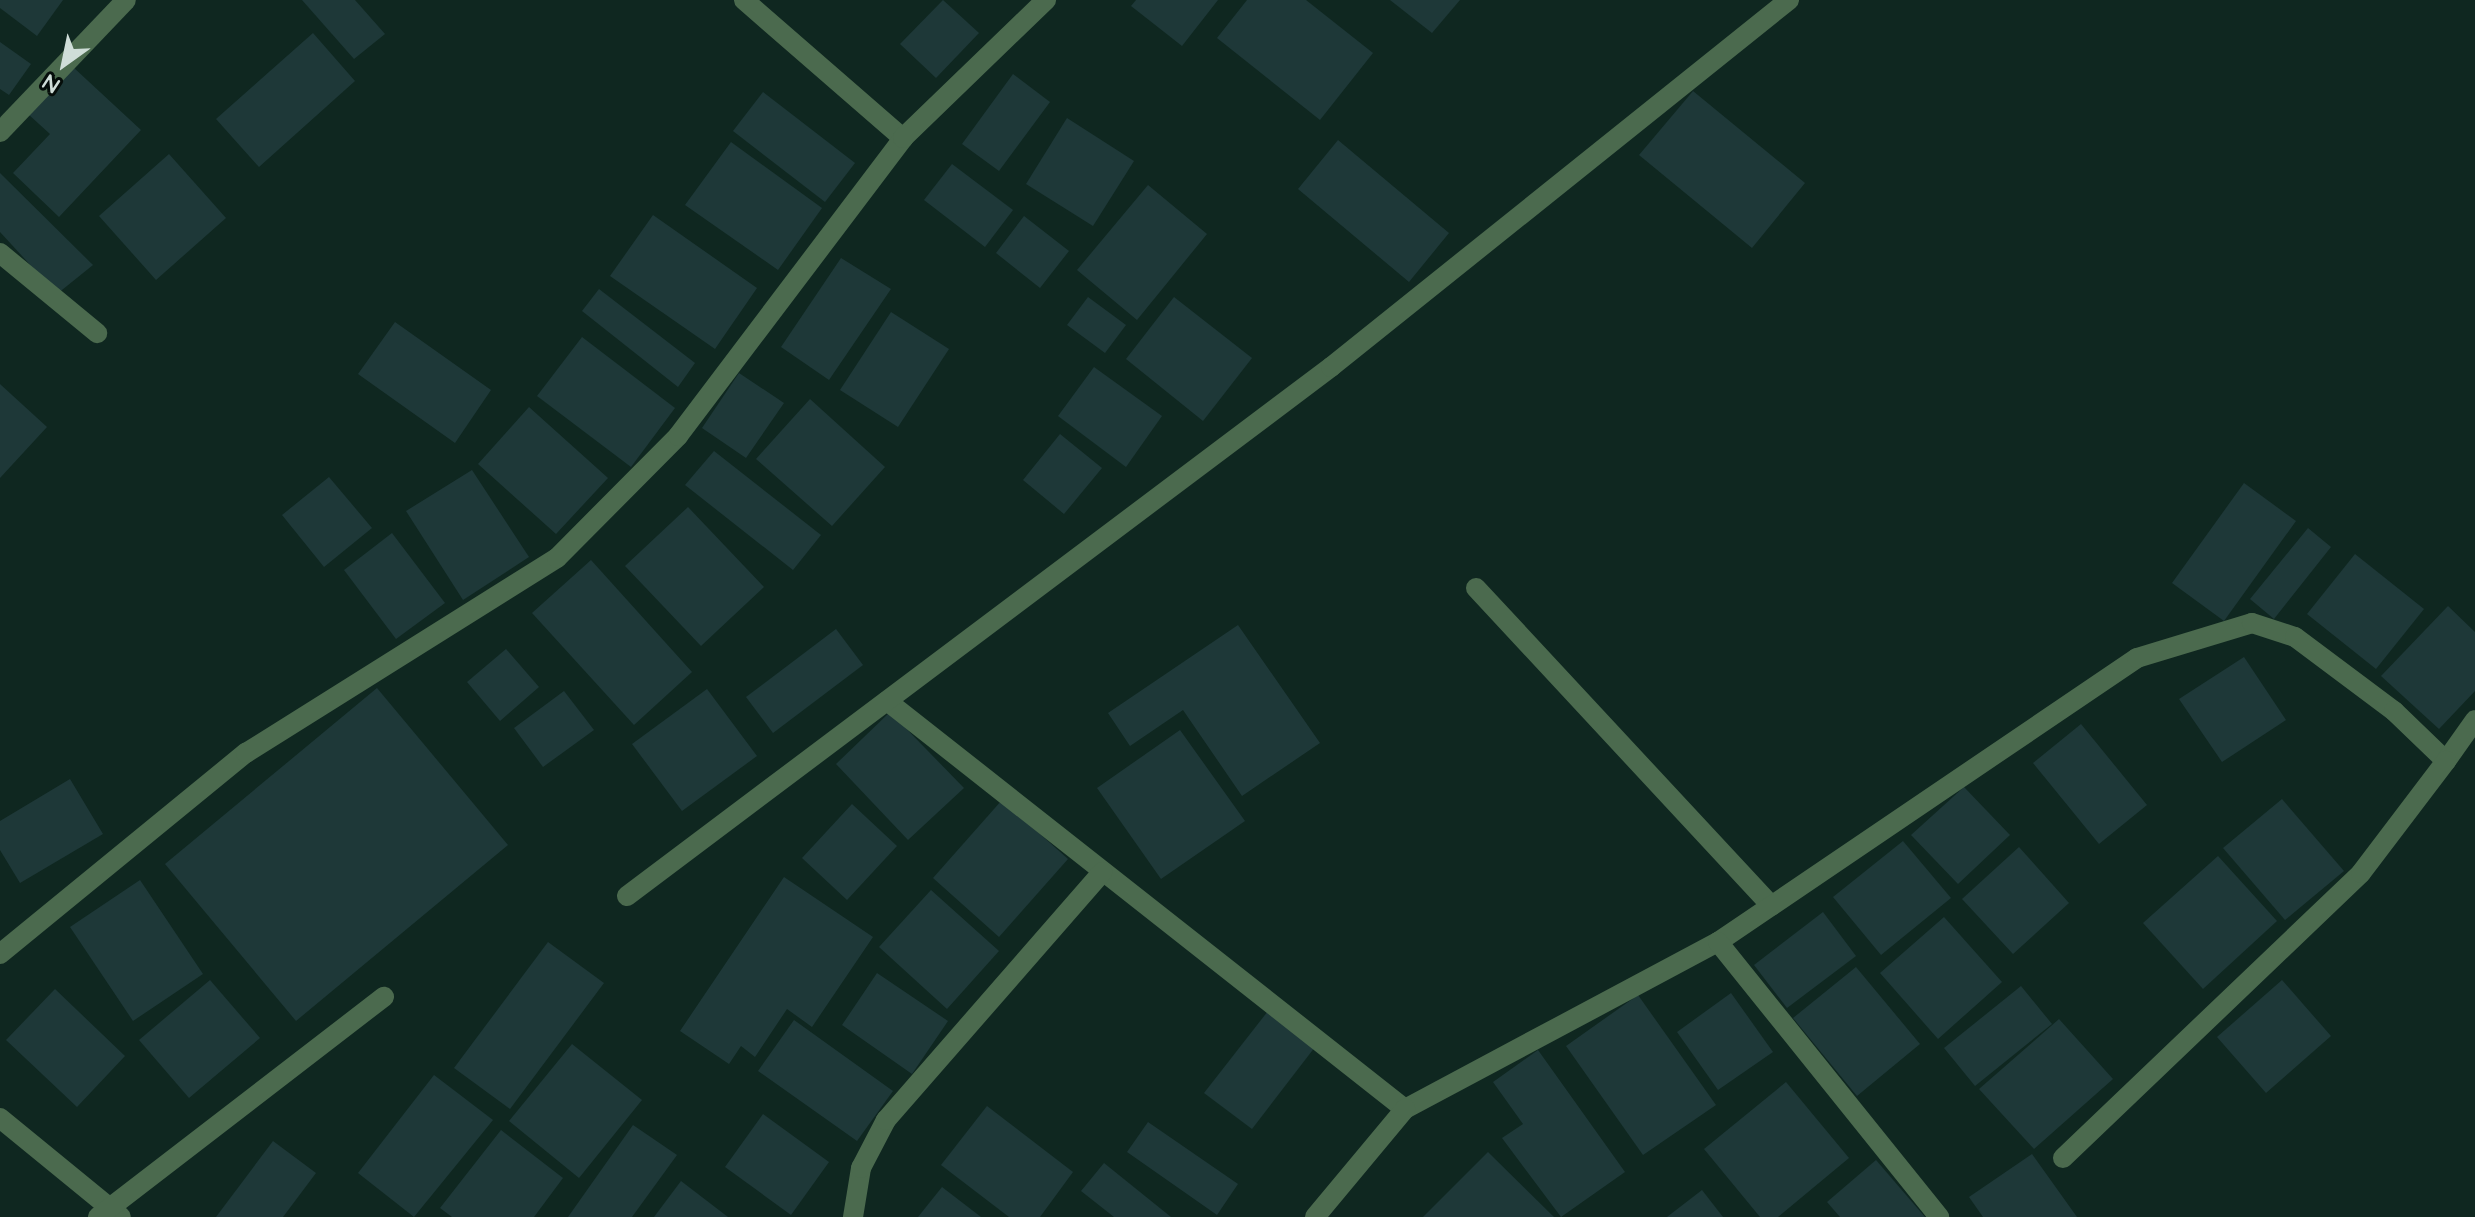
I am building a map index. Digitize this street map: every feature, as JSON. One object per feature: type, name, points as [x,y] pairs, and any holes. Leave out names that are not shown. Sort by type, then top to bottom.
[{"type":"street","points":[[0,132],[126,0]]},
{"type":"street","points":[[744,0],[903,138]]},
{"type":"street","points":[[0,954],[246,753],[557,558],[678,436],[903,138],[1046,0]]},
{"type":"street","points":[[627,896],[1331,367],[1789,0]]},
{"type":"street","points":[[0,253],[97,333]]},
{"type":"street","points":[[1476,588],[1772,906]]},
{"type":"street","points":[[1315,1217],[1405,1109],[1718,942],[2137,658],[2219,629],[2252,623],[2295,637],[2394,711],[2446,761]]},
{"type":"street","points":[[887,701],[1405,1109]]},
{"type":"street","points":[[2063,1158],[2319,917],[2361,873],[2475,720]]},
{"type":"street","points":[[853,1217],[861,1168],[886,1120],[1102,872]]},
{"type":"street","points":[[1718,942],[1939,1217]]},
{"type":"street","points":[[0,1118],[109,1213],[384,997]]},
{"type":"building","points":[[0,0],[63,0],[37,36],[0,8]]},
{"type":"building","points":[[302,0],[355,0],[385,34],[354,59]]},
{"type":"building","points":[[943,0],[979,33],[936,78],[900,44]]},
{"type":"building","points":[[1136,0],[1218,0],[1182,46],[1131,6]]},
{"type":"building","points":[[1247,0],[1306,0],[1373,53],[1320,120],[1217,38]]},
{"type":"building","points":[[1390,0],[1460,0],[1432,33]]},
{"type":"building","points":[[313,33],[355,81],[259,167],[216,119]]},
{"type":"building","points":[[0,42],[31,64],[9,95],[0,89]]},
{"type":"building","points":[[73,67],[141,130],[59,217],[13,173],[50,134],[28,114]]},
{"type":"building","points":[[1013,74],[1050,102],[999,171],[962,144]]},
{"type":"building","points":[[1693,91],[1805,183],[1752,248],[1639,155]]},
{"type":"building","points":[[763,92],[855,163],[825,202],[733,131]]},
{"type":"building","points":[[1067,118],[1134,161],[1093,226],[1026,184]]},
{"type":"building","points":[[1338,140],[1449,233],[1409,282],[1298,189]]},
{"type":"building","points":[[731,142],[822,208],[778,270],[685,205]]},
{"type":"building","points":[[169,154],[226,218],[156,280],[99,216]]},
{"type":"building","points":[[952,164],[1013,210],[985,247],[924,200]]},
{"type":"building","points":[[0,173],[93,265],[57,294],[0,232]]},
{"type":"building","points":[[1148,185],[1207,234],[1137,320],[1077,270]]},
{"type":"building","points":[[653,215],[757,288],[715,349],[610,276]]},
{"type":"building","points":[[1024,216],[1069,251],[1040,288],[996,253]]},
{"type":"building","points":[[841,258],[891,289],[829,380],[781,347]]},
{"type":"building","points":[[599,289],[695,363],[678,387],[582,311]]},
{"type":"building","points":[[1088,297],[1126,325],[1105,353],[1067,325]]},
{"type":"building","points":[[1174,297],[1252,358],[1203,421],[1126,359]]},
{"type":"building","points":[[891,312],[949,349],[898,427],[840,390]]},
{"type":"building","points":[[395,322],[491,390],[455,443],[358,374]]},
{"type":"building","points":[[582,337],[675,408],[631,467],[537,396]]},
{"type":"building","points":[[1094,367],[1162,416],[1126,467],[1058,416]]},
{"type":"building","points":[[739,373],[784,403],[746,458],[702,428]]},
{"type":"building","points":[[0,384],[47,427],[0,478]]},
{"type":"building","points":[[810,399],[885,467],[832,526],[756,459]]},
{"type":"building","points":[[529,407],[608,478],[556,534],[478,464]]},
{"type":"building","points":[[1060,434],[1102,468],[1064,514],[1023,480]]},
{"type":"building","points":[[714,451],[821,535],[793,570],[685,485]]},
{"type":"building","points":[[472,470],[529,557],[463,600],[406,511]]},
{"type":"building","points":[[329,477],[372,528],[324,567],[282,515]]},
{"type":"building","points":[[2244,483],[2296,521],[2224,621],[2172,583]]},
{"type":"building","points":[[688,507],[764,587],[701,646],[625,566]]},
{"type":"building","points":[[2308,528],[2331,547],[2274,619],[2250,599]]},
{"type":"building","points":[[392,533],[445,603],[396,639],[344,570]]},
{"type":"building","points":[[2355,554],[2424,609],[2376,669],[2307,614]]},
{"type":"building","points":[[591,560],[692,672],[634,725],[532,613]]},
{"type":"building","points":[[2448,606],[2475,632],[2475,691],[2439,729],[2381,676]]},
{"type":"building","points":[[1238,625],[1320,743],[1242,796],[1183,710],[1130,746],[1108,713]]},
{"type":"building","points":[[836,629],[863,665],[773,733],[746,697]]},
{"type":"building","points":[[506,649],[539,687],[500,721],[467,682]]},
{"type":"building","points":[[2244,657],[2286,720],[2222,762],[2179,699]]},
{"type":"building","points":[[377,688],[508,845],[296,1021],[165,864]]},
{"type":"building","points":[[707,689],[757,756],[682,811],[632,744]]},
{"type":"building","points":[[564,691],[594,730],[543,767],[514,728]]},
{"type":"building","points":[[890,712],[964,788],[908,840],[836,764]]},
{"type":"building","points":[[2081,724],[2147,805],[2099,844],[2033,763]]},
{"type":"building","points":[[1180,730],[1245,821],[1161,879],[1097,788]]},
{"type":"building","points":[[70,779],[103,834],[20,883],[0,850],[0,821]]},
{"type":"building","points":[[1964,787],[2010,835],[1958,884],[1911,835]]},
{"type":"building","points":[[2282,799],[2344,871],[2285,920],[2223,848]]},
{"type":"building","points":[[1002,800],[1068,859],[999,937],[933,878]]},
{"type":"building","points":[[852,804],[897,846],[847,900],[802,858]]},
{"type":"building","points":[[1903,841],[1951,898],[1881,955],[1833,897]]},
{"type":"building","points":[[2019,847],[2069,903],[2013,954],[1962,899]]},
{"type":"building","points":[[2218,856],[2277,921],[2203,989],[2143,923]]},
{"type":"building","points":[[784,877],[873,937],[812,1027],[787,1009],[755,1057],[741,1046],[729,1064],[680,1031]]},
{"type":"building","points":[[140,880],[203,974],[133,1021],[70,927]]},
{"type":"building","points":[[931,890],[999,951],[947,1009],[879,947]]},
{"type":"building","points":[[1823,912],[1856,956],[1787,1008],[1754,965]]},
{"type":"building","points":[[1944,917],[2002,982],[1938,1039],[1880,973]]},
{"type":"building","points":[[548,942],[604,983],[510,1109],[454,1068]]},
{"type":"building","points":[[1856,967],[1920,1044],[1857,1096],[1793,1018]]},
{"type":"building","points":[[877,973],[948,1021],[912,1074],[842,1025]]},
{"type":"building","points":[[210,980],[260,1038],[189,1098],[139,1040]]},
{"type":"building","points":[[2282,980],[2331,1036],[2266,1093],[2217,1037]]},
{"type":"building","points":[[2021,986],[2052,1024],[1975,1086],[1944,1048]]},
{"type":"building","points":[[55,989],[125,1056],[77,1107],[6,1040]]},
{"type":"building","points":[[1731,993],[1773,1052],[1718,1090],[1677,1032]]},
{"type":"building","points":[[1638,995],[1716,1105],[1643,1155],[1566,1046]]},
{"type":"building","points":[[1268,1011],[1315,1047],[1252,1129],[1204,1093]]},
{"type":"building","points":[[2059,1019],[2113,1079],[2034,1149],[1979,1089]]},
{"type":"building","points":[[794,1020],[893,1091],[857,1141],[758,1071]]},
{"type":"building","points":[[572,1044],[642,1100],[579,1178],[509,1121]]},
{"type":"building","points":[[1538,1050],[1625,1172],[1561,1217],[1502,1138],[1523,1124],[1493,1082]]},
{"type":"building","points":[[434,1075],[493,1120],[414,1217],[358,1173]]},
{"type":"building","points":[[1786,1082],[1849,1158],[1778,1217],[1760,1217],[1704,1149]]},
{"type":"building","points":[[987,1106],[1073,1172],[1040,1217],[1009,1217],[941,1165]]},
{"type":"building","points":[[763,1114],[829,1162],[791,1215],[725,1167]]},
{"type":"building","points":[[1148,1122],[1238,1184],[1217,1215],[1127,1152]]},
{"type":"building","points":[[633,1125],[677,1155],[632,1217],[568,1217]]},
{"type":"building","points":[[501,1130],[563,1178],[534,1217],[452,1217],[440,1208]]},
{"type":"building","points":[[273,1141],[316,1173],[283,1217],[216,1217]]},
{"type":"building","points":[[1488,1152],[1554,1217],[1423,1217]]},
{"type":"building","points":[[2032,1154],[2077,1217],[1983,1217],[1969,1197]]},
{"type":"building","points":[[1876,1160],[1925,1217],[1840,1217],[1827,1202]]},
{"type":"building","points":[[1104,1163],[1171,1217],[1114,1217],[1081,1191]]},
{"type":"building","points":[[681,1181],[728,1217],[654,1217]]},
{"type":"building","points":[[942,1187],[981,1217],[918,1217]]},
{"type":"building","points":[[1702,1190],[1723,1217],[1667,1217]]}]
